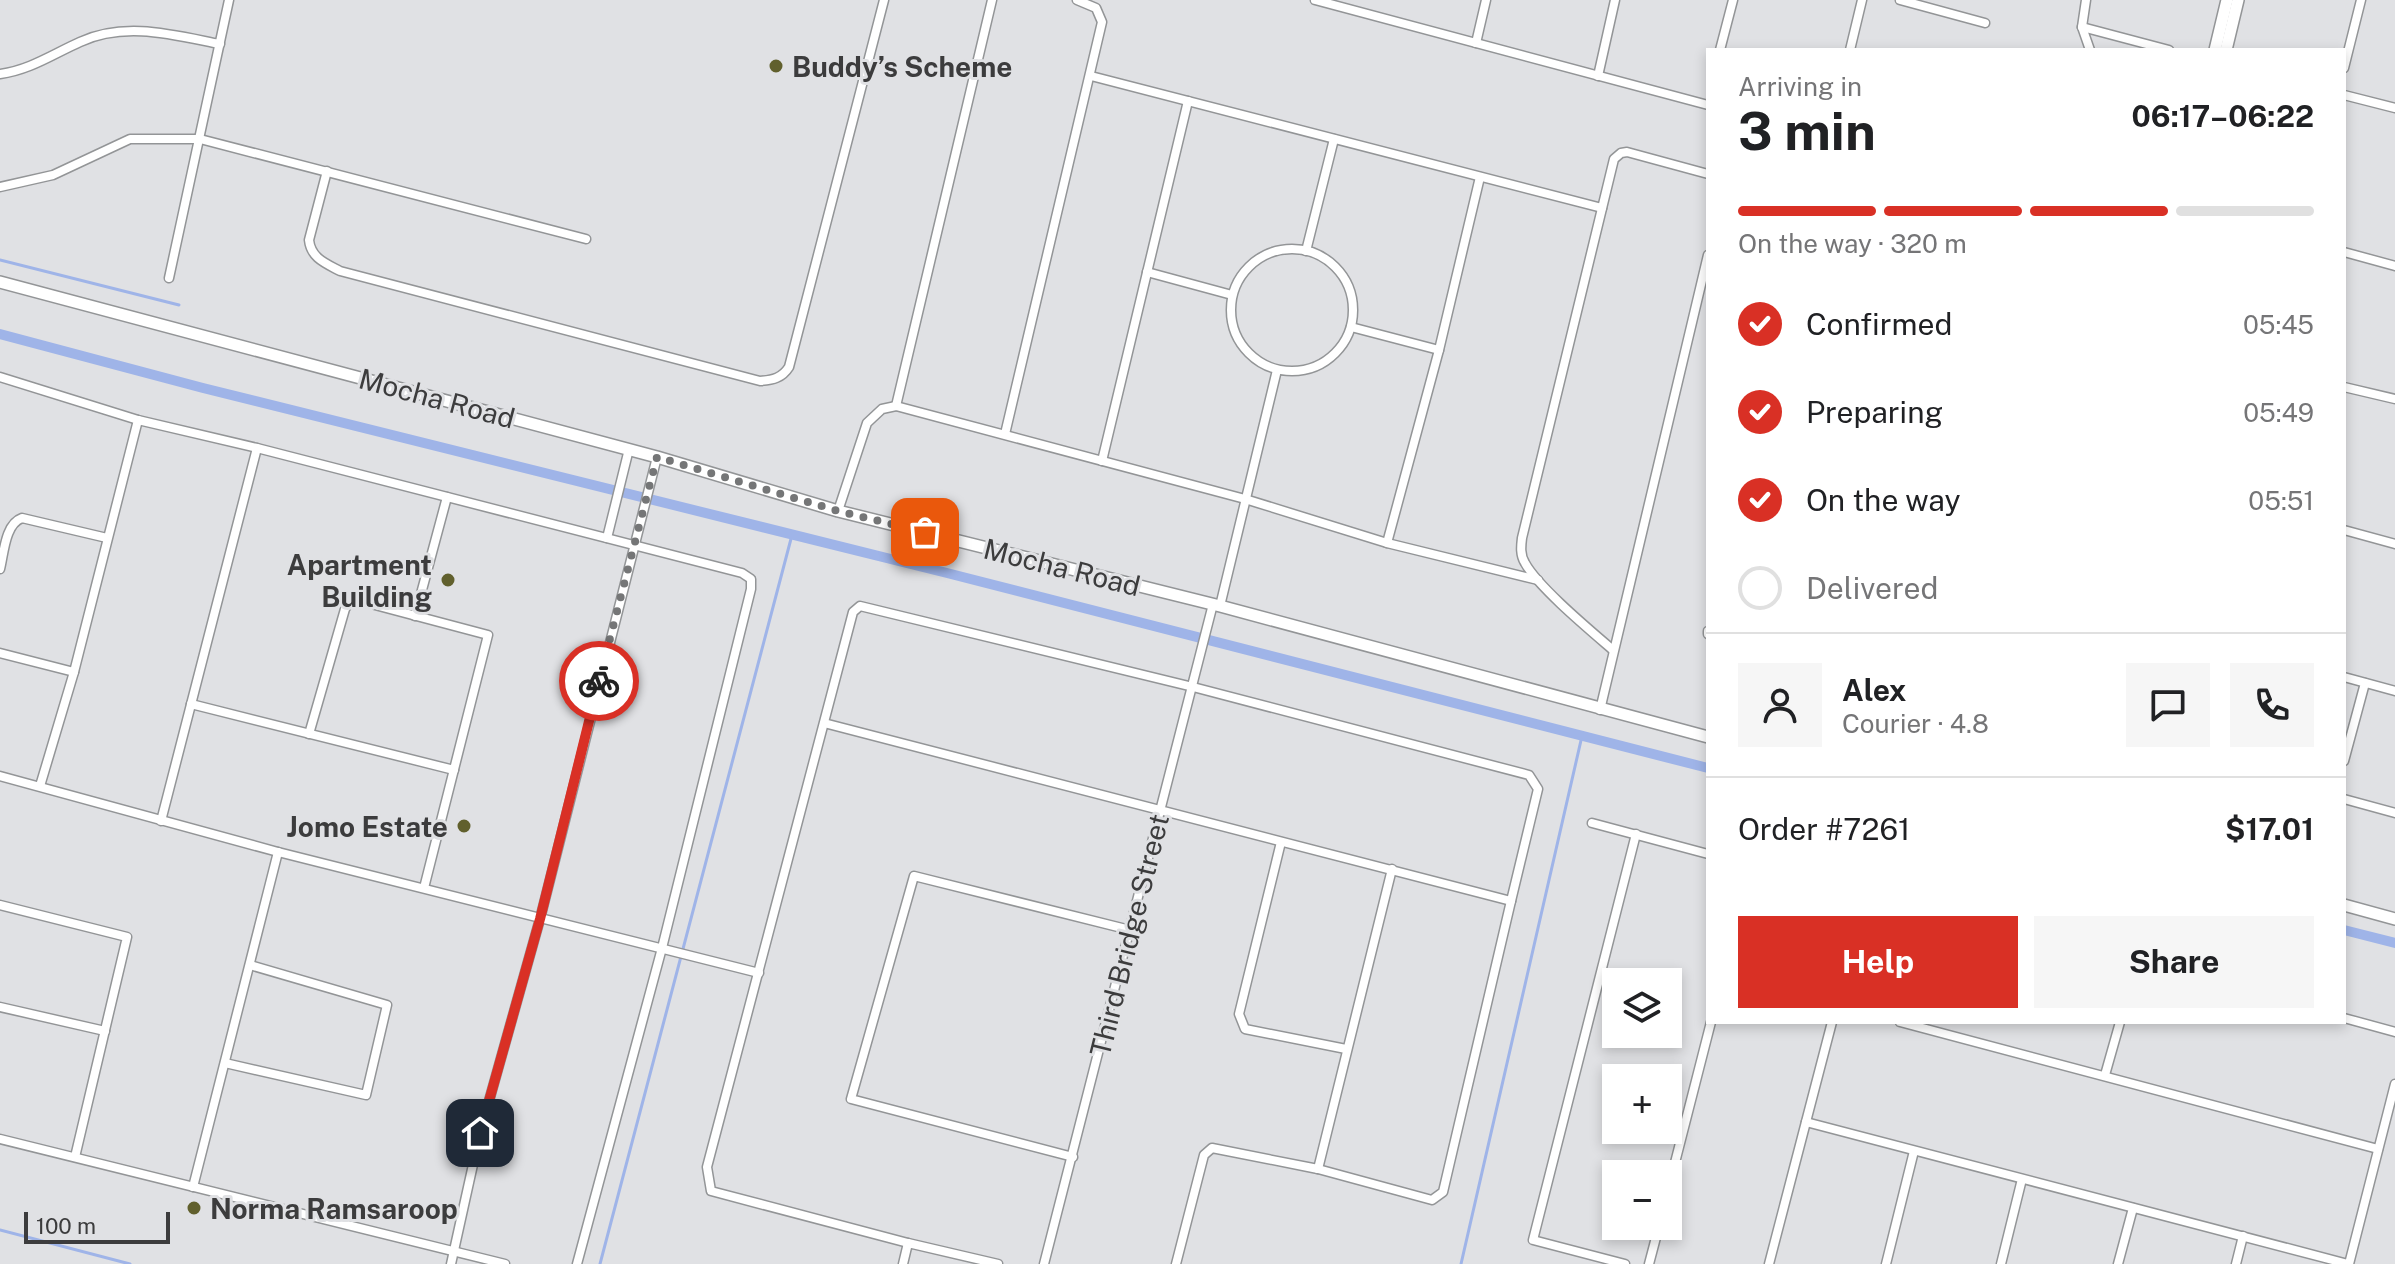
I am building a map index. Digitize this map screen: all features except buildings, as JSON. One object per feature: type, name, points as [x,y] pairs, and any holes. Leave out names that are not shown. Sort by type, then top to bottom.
[{"type":"street","points":[[169,278],[229,0]]},
{"type":"street","points":[[327,171],[309,240],[310,250],[340,271],[760,381],[772,380],[785,374],[789,367],[884,0]]},
{"type":"street","points":[[896,406],[992,0]]},
{"type":"street","points":[[1005,434],[1102,22],[1096,8],[1077,0]]},
{"type":"street","points":[[1315,0],[1706,102]]},
{"type":"street","points":[[1355,11],[1357,0]]},
{"type":"street","points":[[1476,43],[1486,0]]},
{"type":"street","points":[[1598,76],[1615,0]]},
{"type":"street","points":[[1721,48],[1733,0]]},
{"type":"street","points":[[1850,48],[1862,0]]},
{"type":"street","points":[[1900,0],[1985,23]]},
{"type":"street","points":[[2086,0],[2082,27],[2089,48]]},
{"type":"street","points":[[2215,48],[2227,0]]},
{"type":"street","points":[[2226,48],[2238,0]]},
{"type":"street","points":[[2346,60],[2361,0]]},
{"type":"street","points":[[2082,27],[2161,48]]},
{"type":"street","points":[[0,74],[25,68],[82,40],[117,30],[150,31],[220,44]]},
{"type":"street","points":[[1091,76],[1602,208]]},
{"type":"street","points":[[2346,96],[2395,108]]},
{"type":"street","points":[[1102,461],[1188,101]]},
{"type":"street","points":[[0,187],[53,175],[130,139],[200,139],[586,239]]},
{"type":"street","points":[[1306,251],[1334,139]]},
{"type":"street","points":[[1613,650],[1538,580],[1525,563],[1522,538],[1614,159],[1627,152],[1706,173]]},
{"type":"street","points":[[1387,543],[1439,350],[1480,177]]},
{"type":"street","points":[[1287,249],[1306,251],[1325,258],[1345,279],[1352,298],[1351,327],[1343,344],[1323,363],[1296,372],[1277,370],[1251,357],[1239,342],[1231,324],[1232,295],[1245,270],[1260,258],[1287,249]]},
{"type":"street","points":[[2346,253],[2395,266]]},
{"type":"street","points":[[1600,710],[1706,263]]},
{"type":"street","points":[[1147,272],[1232,295]]},
{"type":"street","name":"Mocha Road","points":[[0,282],[629,449],[838,511],[1217,605],[1706,736]]},
{"type":"street","points":[[1351,327],[1439,350]]},
{"type":"street","name":"Third Bridge Street","points":[[1044,1264],[1277,370]]},
{"type":"street","points":[[0,377],[138,420],[635,545],[742,573],[751,579],[662,948],[577,1264]]},
{"type":"street","points":[[2346,387],[2395,399]]},
{"type":"street","points":[[838,511],[867,423],[882,409],[896,406],[1245,499],[1387,543],[1538,580]]},
{"type":"street","points":[[40,786],[74,672],[138,420]]},
{"type":"street","points":[[161,821],[257,448]]},
{"type":"street","points":[[607,538],[629,449]]},
{"type":"street","points":[[451,1264],[480,1133],[540,919],[657,457]]},
{"type":"street","points":[[415,616],[447,497]]},
{"type":"street","points":[[0,569],[15,520],[22,518],[107,538]]},
{"type":"street","points":[[2346,531],[2395,544]]},
{"type":"street","points":[[309,734],[349,603],[356,600],[488,635],[424,888]]},
{"type":"street","points":[[998,1264],[711,1191],[707,1167],[853,612],[860,606],[1193,687],[1529,775],[1538,789],[1443,1192],[1432,1200],[1318,1169],[1212,1148],[1204,1155],[1176,1264]]},
{"type":"street","points":[[0,653],[74,672]]},
{"type":"street","points":[[2346,678],[2395,691]]},
{"type":"street","points":[[2346,754],[2365,683]]},
{"type":"street","points":[[191,704],[454,770]]},
{"type":"street","points":[[824,723],[1511,901]]},
{"type":"street","points":[[0,776],[278,852],[759,973]]},
{"type":"street","points":[[2346,800],[2395,813]]},
{"type":"street","points":[[1592,823],[1706,853]]},
{"type":"street","points":[[1625,1264],[1533,1240],[1636,834]]},
{"type":"street","points":[[1281,842],[1239,1014],[1245,1029],[1346,1049]]},
{"type":"street","points":[[193,1187],[278,852]]},
{"type":"street","points":[[1318,1169],[1392,869]]},
{"type":"street","points":[[1073,1157],[851,1099],[914,876],[1130,930]]},
{"type":"street","points":[[0,905],[127,937],[75,1157]]},
{"type":"street","points":[[2346,906],[2395,919]]},
{"type":"street","points":[[225,1063],[366,1095],[387,1005],[250,965]]},
{"type":"street","points":[[0,1007],[105,1031]]},
{"type":"street","points":[[2346,1019],[2395,1032]]},
{"type":"street","points":[[1676,1160],[1710,1024]]},
{"type":"street","points":[[1769,1264],[1831,1024]]},
{"type":"street","points":[[1908,1024],[2378,1149]]},
{"type":"street","points":[[2105,1075],[2119,1024]]},
{"type":"street","points":[[1806,1122],[2348,1264],[2395,1084]]},
{"type":"street","points":[[0,1139],[505,1264]]},
{"type":"street","points":[[1886,1264],[1914,1151]]},
{"type":"street","points":[[2001,1264],[2022,1179]]},
{"type":"street","points":[[2118,1264],[2133,1208]]},
{"type":"street","points":[[2236,1264],[2243,1236]]},
{"type":"street","points":[[1649,1264],[1655,1240]]},
{"type":"street","points":[[903,1264],[908,1243]]},
{"type":"waterway","points":[[0,260],[179,305]]},
{"type":"waterway","points":[[0,334],[1706,767]]},
{"type":"waterway","points":[[600,1264],[792,535]]},
{"type":"waterway","points":[[1461,1264],[1582,736]]},
{"type":"waterway","points":[[2346,931],[2395,943]]},
{"type":"waterway","points":[[0,1230],[130,1264]]},
{"type":"way so far","points":[[599,681],[657,457],[838,511],[925,532]]},
{"type":"place","name":"Buddy’s Scheme","points":[[776,66]]},
{"type":"place","name":"Apartment Building","points":[[448,580]]},
{"type":"place","name":"Jomo Estate","points":[[464,826]]},
{"type":"place","name":"Norma Ramsaroop","points":[[194,1208]]},
{"type":"route","points":[[480,1133],[540,919],[599,681]]}]
